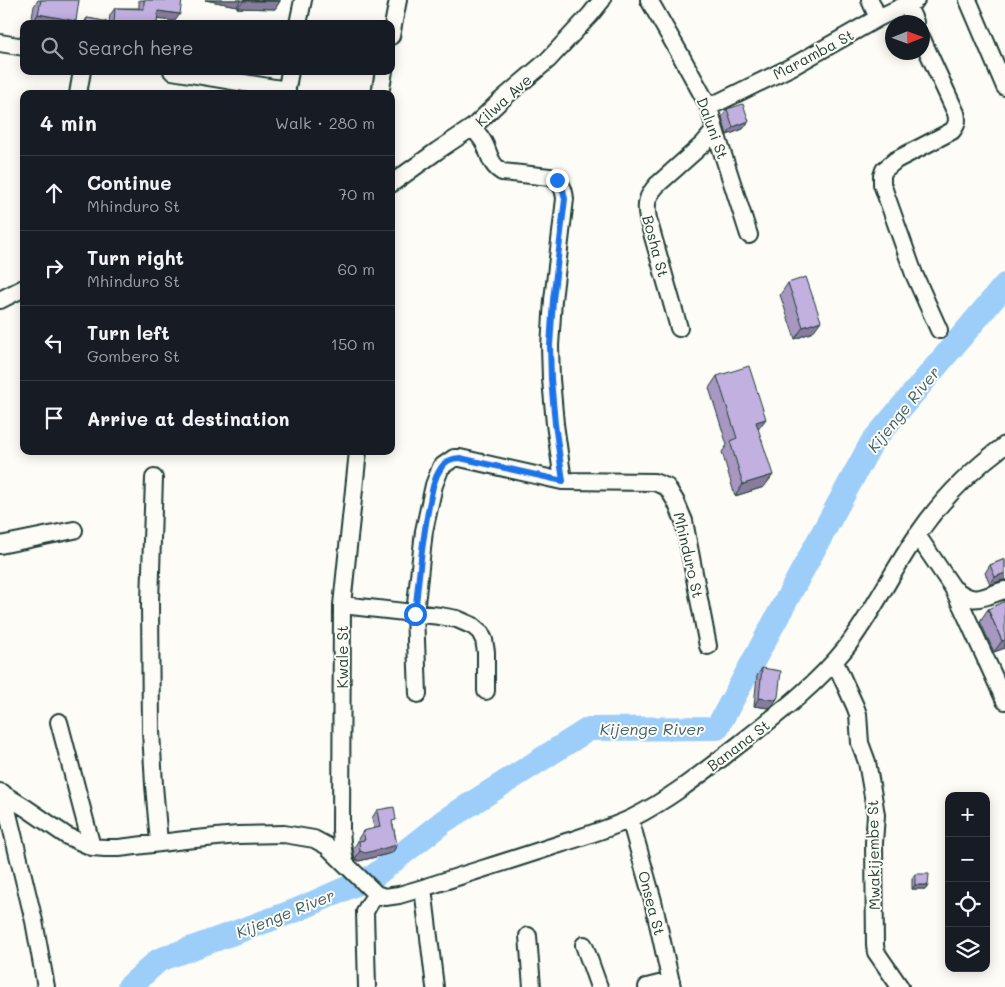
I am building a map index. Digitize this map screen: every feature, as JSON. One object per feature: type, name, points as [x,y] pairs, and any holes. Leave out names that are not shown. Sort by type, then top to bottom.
[{"type":"street","points":[[299,20],[303,0]]},
{"type":"street","points":[[394,20],[398,0]]},
{"type":"street","name":"Kilwa Ave","points":[[395,181],[473,127],[548,60],[590,16],[602,0]]},
{"type":"street","name":"Daluni St","points":[[649,0],[709,107],[749,235]]},
{"type":"street","points":[[870,0],[878,18]]},
{"type":"street","points":[[968,0],[1005,87]]},
{"type":"street","points":[[911,2],[914,15]]},
{"type":"street","name":"Maramba St","points":[[709,107],[795,65],[878,18],[911,2]]},
{"type":"street","points":[[0,44],[20,46]]},
{"type":"street","points":[[930,56],[958,121],[952,131],[896,160],[884,170],[882,184],[914,274],[939,330]]},
{"type":"street","points":[[79,90],[81,75]]},
{"type":"street","points":[[194,75],[275,90]]},
{"type":"street","points":[[286,90],[289,75]]},
{"type":"street","points":[[381,90],[383,75]]},
{"type":"street","points":[[473,127],[483,140],[496,168],[502,172],[550,177],[557,180],[564,192],[565,199],[553,300],[550,346],[555,424],[563,481]]},
{"type":"street","name":"Bosha St","points":[[679,328],[648,219],[646,210],[647,200],[651,192],[703,144],[715,130]]},
{"type":"street","points":[[0,300],[20,290]]},
{"type":"street","name":"Banana St","points":[[374,891],[385,897],[399,895],[549,848],[630,818],[671,795],[764,725],[835,662],[864,623],[917,535],[930,518],[956,487],[1005,445]]},
{"type":"street","name":"Kwale St","points":[[350,867],[341,830],[342,605],[358,455]]},
{"type":"street","name":"Mhinduro St","points":[[418,694],[415,614],[424,530],[434,485],[441,467],[454,458],[563,481],[654,482],[667,488],[676,502],[684,521],[708,646]]},
{"type":"street","points":[[154,478],[150,602],[151,731],[159,842]]},
{"type":"street","points":[[0,545],[74,530]]},
{"type":"street","points":[[917,535],[953,588],[1005,701]]},
{"type":"street","points":[[953,588],[963,596],[975,599],[1005,590]]},
{"type":"street","points":[[342,605],[440,616],[458,619],[472,626],[480,632],[484,640],[486,652],[486,690]]},
{"type":"street","name":"Mwakijembe St","points":[[835,662],[858,714],[860,743],[867,762],[875,806],[876,952],[900,987]]},
{"type":"street","points":[[59,722],[92,847]]},
{"type":"street","points":[[1,793],[67,836],[92,847],[119,848],[159,842],[238,835],[284,834],[314,839],[327,846],[374,891],[366,912],[366,987]]},
{"type":"street","points":[[1,793],[34,921],[46,987]]},
{"type":"street","name":"Onsea St","points":[[630,818],[653,901],[672,984]]},
{"type":"street","points":[[423,888],[435,987]]},
{"type":"street","points":[[528,936],[532,987]]},
{"type":"street","points":[[584,945],[599,987]]},
{"type":"street","points":[[647,987],[672,984]]},
{"type":"building","points":[[41,0],[79,0],[76,20],[38,14]]},
{"type":"building","points":[[144,0],[182,0],[180,14],[158,11],[157,20],[114,20],[115,8],[144,9]]},
{"type":"building","points":[[243,0],[280,0],[280,1]]},
{"type":"building","points":[[743,104],[749,121],[733,127],[727,109]]},
{"type":"building","points":[[806,277],[821,321],[803,327],[788,283]]},
{"type":"building","points":[[749,366],[766,419],[756,422],[773,475],[743,484],[730,441],[737,438],[717,376]]},
{"type":"building","points":[[1005,559],[1005,573],[995,577],[990,565]]},
{"type":"building","points":[[1005,601],[1005,640],[1002,641],[988,609]]},
{"type":"building","points":[[762,668],[781,671],[778,697],[775,700],[759,698]]},
{"type":"building","points":[[394,807],[396,820],[392,821],[397,845],[365,853],[360,851],[359,841],[365,840],[363,831],[380,827],[377,810]]},
{"type":"building","points":[[915,874],[929,874],[928,885],[915,885]]},
{"type":"waterway","name":"Kijenge River","points":[[129,987],[159,960],[297,910],[374,876],[444,821],[589,729],[717,728],[872,442],[1005,285]]},
{"type":"route","points":[[415,614],[424,530],[434,485],[441,467],[449,460],[460,458],[563,481],[555,424],[550,346],[553,300],[565,199],[562,186],[557,180]]}]
